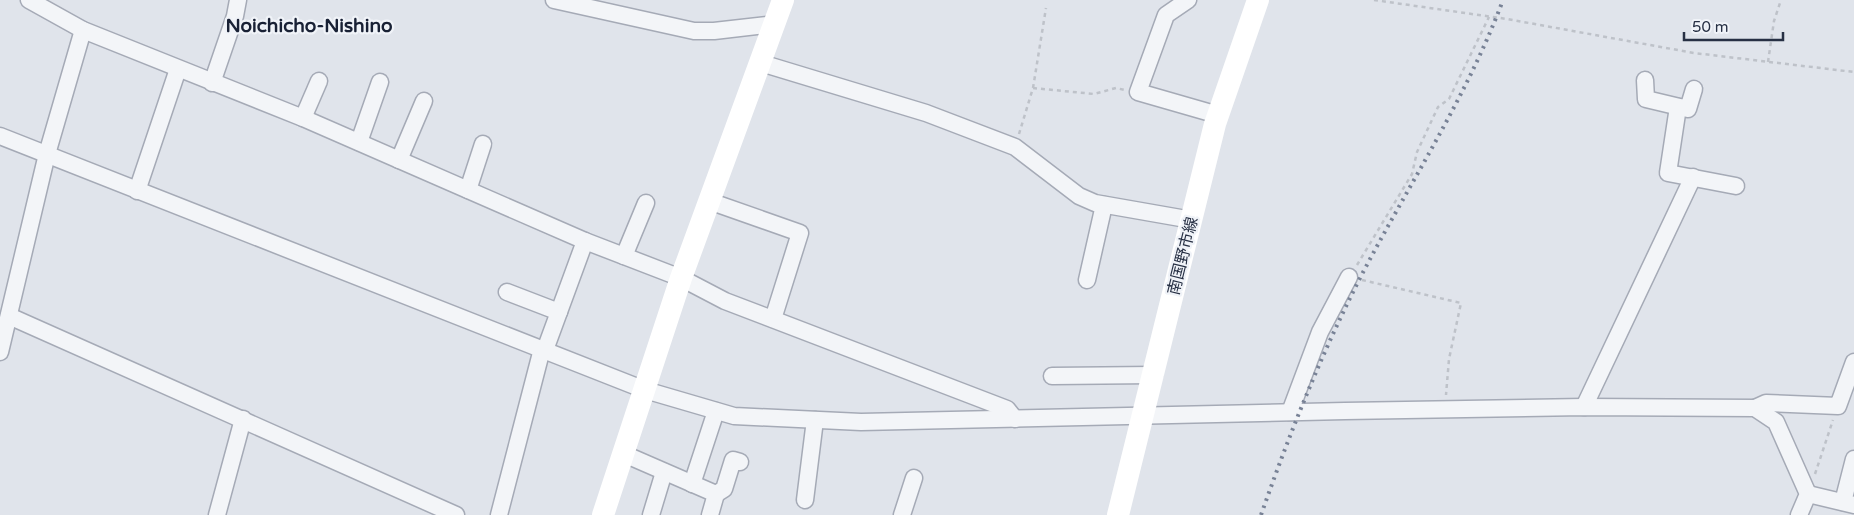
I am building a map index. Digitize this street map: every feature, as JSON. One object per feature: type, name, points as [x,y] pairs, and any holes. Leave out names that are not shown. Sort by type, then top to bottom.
[{"type":"street","points":[[29,0],[83,30],[303,118],[585,241],[681,278],[725,301],[1007,409],[1015,419]]},
{"type":"street","points":[[212,83],[236,16],[238,0]]},
{"type":"street","points":[[554,0],[694,31],[714,31],[775,24]]},
{"type":"street","points":[[603,515],[681,278],[783,0]]},
{"type":"street","points":[[1188,0],[1166,15],[1138,92],[1218,115]]},
{"type":"street","name":"南国野市線","points":[[1118,515],[1218,115],[1258,0]]},
{"type":"street","points":[[0,352],[47,154],[83,30]]},
{"type":"street","points":[[760,63],[926,113],[1015,148],[1079,196],[1104,204],[1192,220]]},
{"type":"street","points":[[137,191],[178,69]]},
{"type":"street","points":[[1645,80],[1646,99],[1688,109],[1694,89]]},
{"type":"street","points":[[303,118],[319,81]]},
{"type":"street","points":[[358,142],[380,82]]},
{"type":"street","points":[[399,160],[424,101]]},
{"type":"street","points":[[1678,107],[1668,172],[1736,186]]},
{"type":"street","points":[[0,136],[645,390],[734,416],[861,422],[1445,409],[1584,407],[1755,408],[1766,404],[1838,406],[1854,362]]},
{"type":"street","points":[[468,190],[483,144]]},
{"type":"street","points":[[1584,407],[1693,177]]},
{"type":"street","points":[[709,201],[800,233],[773,319]]},
{"type":"street","points":[[624,256],[646,202]]},
{"type":"street","points":[[1087,280],[1104,204]]},
{"type":"street","points":[[499,515],[544,350],[585,241]]},
{"type":"street","points":[[1290,412],[1320,332],[1349,277]]},
{"type":"street","points":[[507,292],[559,312]]},
{"type":"street","points":[[9,316],[456,515]]},
{"type":"street","points":[[1052,376],[1154,375]]},
{"type":"street","points":[[1755,408],[1776,422],[1808,494],[1799,515]]},
{"type":"street","points":[[692,484],[716,411]]},
{"type":"street","points":[[217,515],[243,419]]},
{"type":"street","points":[[805,500],[815,420]]},
{"type":"street","points":[[624,454],[716,494]]},
{"type":"street","points":[[1808,494],[1848,504],[1854,459]]},
{"type":"street","points":[[710,515],[716,494],[724,489],[733,460],[740,462]]},
{"type":"street","points":[[651,515],[664,472]]},
{"type":"street","points":[[902,515],[914,478]]},
{"type":"path","points":[[1374,0],[1489,17],[1694,53],[1854,72]]},
{"type":"path","points":[[1768,62],[1774,21],[1780,0]]},
{"type":"path","points":[[1015,148],[1032,88],[1046,8]]},
{"type":"path","points":[[1445,409],[1449,359],[1461,303],[1349,277],[1412,174],[1417,152],[1438,107],[1449,98],[1489,17]]},
{"type":"path","points":[[1032,88],[1094,94],[1116,88],[1138,92]]},
{"type":"path","points":[[1808,494],[1838,406]]},
{"type":"railway","points":[[1261,515],[1306,396],[1331,338],[1377,245],[1454,108],[1488,37],[1503,0]]},
{"type":"district","name":"Noichicho-Nishino","points":[[309,26]]}]
